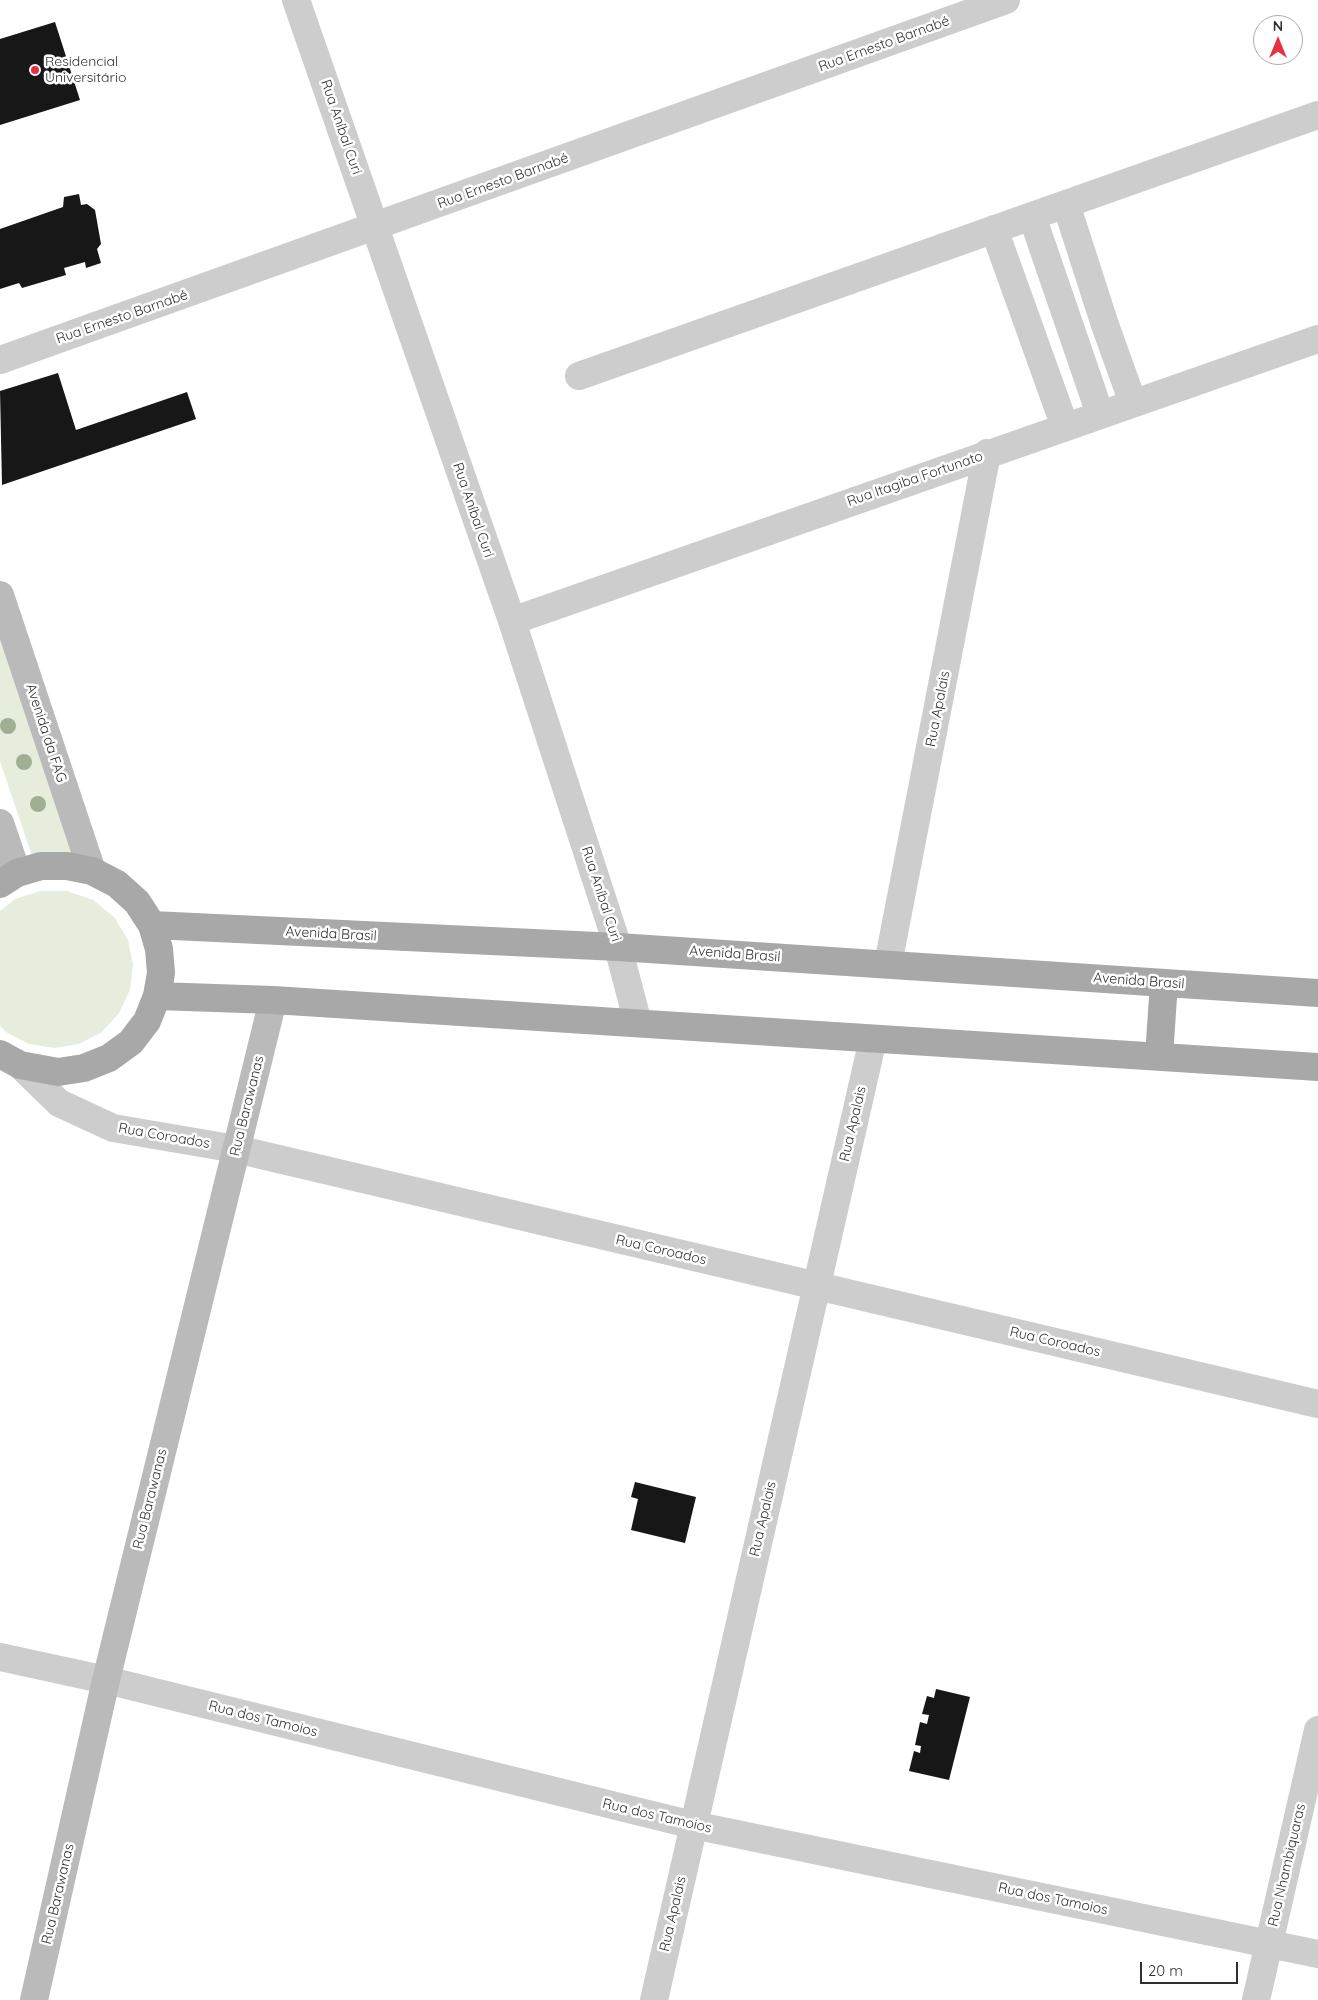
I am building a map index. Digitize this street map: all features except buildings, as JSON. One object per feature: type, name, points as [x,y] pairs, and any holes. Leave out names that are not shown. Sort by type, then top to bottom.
[{"type":"main road","points":[[8,879],[41,866],[67,866],[92,871],[117,884],[137,902],[152,926],[159,949],[161,973],[157,996],[147,1021],[131,1042],[109,1058],[84,1068],[58,1072],[10,1060]]},
{"type":"main road","name":"Avenida Brasil","points":[[152,926],[618,947],[1318,993]]},
{"type":"main road","points":[[1159,1056],[1164,983]]},
{"type":"main road","points":[[157,996],[273,1000],[1318,1066]]},
{"type":"street","name":"Rua Aníbal Curi","points":[[296,0],[512,621],[618,947],[638,1024]]},
{"type":"street","name":"Rua Ernesto Barnabé","points":[[0,360],[375,228],[1006,0]]},
{"type":"street","points":[[579,376],[1318,115]]},
{"type":"street","points":[[1066,204],[1105,325],[1133,403]]},
{"type":"street","points":[[1032,216],[1100,414]]},
{"type":"street","points":[[994,229],[1065,427]]},
{"type":"street","name":"Rua Itagiba Fortunato","points":[[512,621],[987,453],[1318,339]]},
{"type":"street","name":"Rua Apalais","points":[[888,964],[987,453]]},
{"type":"street","name":"Avenida da FAG","points":[[0,595],[92,871]]},
{"type":"street","points":[[0,823],[8,879]]},
{"type":"street","name":"Rua Barawanas","points":[[34,2000],[106,1680],[273,1000]]},
{"type":"street","name":"Rua Apalais","points":[[654,2000],[873,1039]]},
{"type":"street","name":"Rua Coroados","points":[[10,1060],[58,1102],[113,1128],[236,1149],[1318,1404]]},
{"type":"street","name":"Rua dos Tamoios","points":[[0,1657],[106,1680],[693,1825],[1318,1954]]},
{"type":"street","name":"Rua Nhambiquaras","points":[[1256,2000],[1318,1730]]},
{"type":"green space","points":[[0,619],[83,861],[33,859],[0,761]]},
{"type":"green space","points":[[40,891],[67,891],[93,900],[114,917],[128,940],[133,965],[130,990],[119,1013],[102,1032],[79,1044],[54,1048],[29,1044],[6,1032],[0,1026],[0,911],[15,899]]},
{"type":"place","name":"Residencial Universitário","points":[[35,70]]}]
